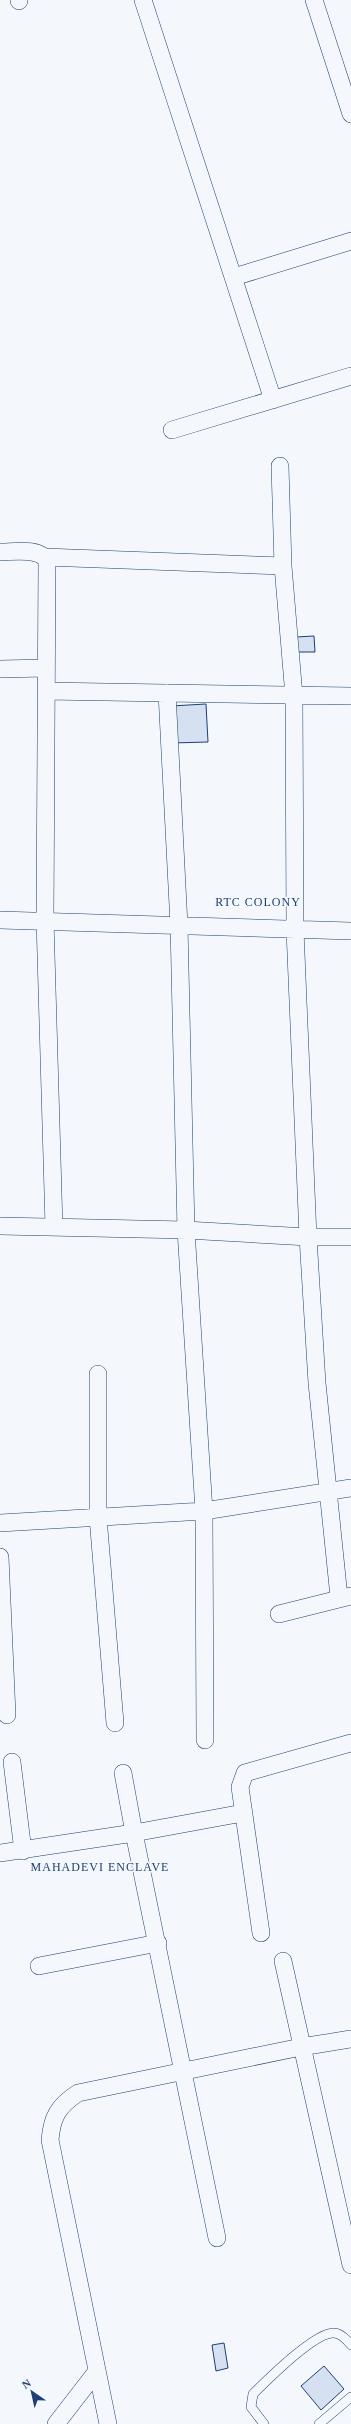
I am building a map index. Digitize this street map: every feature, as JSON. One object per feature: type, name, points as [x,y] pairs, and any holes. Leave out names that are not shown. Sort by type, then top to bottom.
[{"type":"street","points":[[143,0],[273,400]]},
{"type":"street","points":[[314,0],[351,114]]},
{"type":"street","points":[[234,277],[351,241]]},
{"type":"street","points":[[172,430],[351,376]]},
{"type":"street","points":[[279,1614],[345,1596],[328,1492],[313,1336],[295,930],[294,696],[283,566],[280,466]]},
{"type":"street","points":[[0,552],[35,553],[45,557],[283,566]]},
{"type":"street","points":[[45,557],[47,561],[45,920],[54,1227]]},
{"type":"street","points":[[0,669],[46,668]]},
{"type":"street","points":[[46,690],[351,696]]},
{"type":"street","points":[[167,693],[179,925],[186,1230],[204,1511],[205,1740]]},
{"type":"street","points":[[0,920],[45,920],[351,931]]},
{"type":"street","points":[[0,1226],[186,1230],[308,1237],[351,1237]]},
{"type":"street","points":[[98,1374],[98,1517],[115,1723]]},
{"type":"street","points":[[0,1524],[204,1511],[351,1488]]},
{"type":"street","points":[[0,1557],[7,1715]]},
{"type":"street","points":[[261,1933],[240,1787],[245,1773],[351,1744]]},
{"type":"street","points":[[12,1762],[23,1850]]},
{"type":"street","points":[[123,1773],[134,1834],[158,1943],[217,2238]]},
{"type":"street","points":[[0,1853],[134,1834],[243,1813]]},
{"type":"street","points":[[39,1966],[158,1943]]},
{"type":"street","points":[[283,1961],[301,2047],[351,2264]]},
{"type":"street","points":[[108,2424],[50,2140],[56,2113],[64,2102],[78,2093],[301,2047],[351,2039]]},
{"type":"street","points":[[56,2424],[97,2371]]},
{"type":"lane","points":[[264,2424],[251,2407],[253,2394],[282,2366],[320,2336],[334,2333],[346,2338],[351,2345]]},
{"type":"lane","points":[[319,2424],[351,2397]]},
{"type":"building","points":[[314,636],[315,652],[296,652],[296,637]]},
{"type":"building","points":[[206,704],[208,742],[172,743],[171,706]]},
{"type":"building","points":[[224,2343],[228,2368],[216,2371],[212,2345]]},
{"type":"building","points":[[324,2366],[344,2389],[321,2410],[301,2386]]},
{"type":"district","name":"RTC COLONY","points":[[258,902]]},
{"type":"district","name":"MAHADEVI ENCLAVE","points":[[100,1867]]}]
